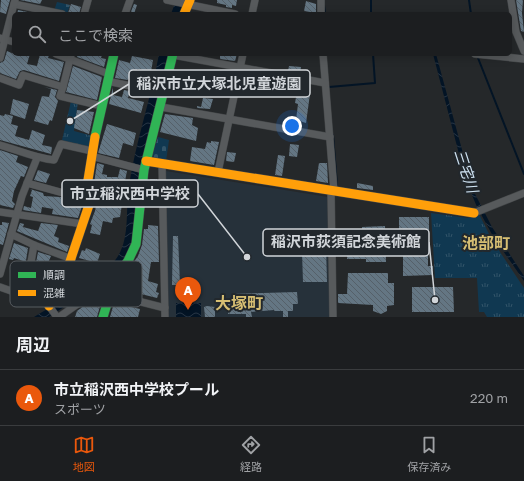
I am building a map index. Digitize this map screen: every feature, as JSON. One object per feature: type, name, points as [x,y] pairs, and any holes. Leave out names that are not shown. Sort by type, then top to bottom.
[{"type":"street","points":[[85,12],[88,0]]},
{"type":"street","points":[[126,12],[130,0]]},
{"type":"street","points":[[167,0],[226,12]]},
{"type":"street","points":[[252,12],[255,0]]},
{"type":"street","points":[[320,0],[321,12]]},
{"type":"street","points":[[511,0],[516,32],[524,51]]},
{"type":"street","points":[[0,58],[3,38],[14,2],[54,12]]},
{"type":"street","points":[[102,106],[60,96],[70,56],[108,77],[151,90],[163,92]]},
{"type":"street","points":[[11,234],[34,246],[72,259],[89,200],[87,186],[91,154],[113,56]]},
{"type":"street","points":[[128,261],[136,244],[142,170],[146,161],[161,106],[172,56]]},
{"type":"street","points":[[183,56],[325,83]]},
{"type":"street","points":[[218,172],[243,56]]},
{"type":"street","points":[[323,56],[330,137],[333,317]]},
{"type":"street","points":[[495,56],[524,59]]},
{"type":"street","points":[[0,78],[20,85],[23,75],[63,87]]},
{"type":"street","points":[[161,106],[330,137]]},
{"type":"street","points":[[0,145],[37,158],[54,160],[61,144],[142,170]]},
{"type":"street","points":[[0,274],[17,213],[37,158]]},
{"type":"street","points":[[146,161],[475,212],[524,193]]},
{"type":"street","points":[[162,163],[165,317]]},
{"type":"street","points":[[27,183],[89,200]]},
{"type":"street","points":[[0,212],[17,213],[83,224]]},
{"type":"street","points":[[31,261],[34,246]]},
{"type":"street","points":[[0,288],[10,291]]},
{"type":"street","points":[[142,302],[164,308]]},
{"type":"street","points":[[50,307],[57,316],[71,307]]},
{"type":"street","points":[[103,317],[106,307]]},
{"type":"shaded area","points":[[166,171],[328,197],[330,317],[167,317],[164,173]]},
{"type":"green space","points":[[57,2],[70,5],[68,12],[54,11]]},
{"type":"green space","points":[[71,101],[78,102],[74,131],[93,136],[90,147],[64,143],[62,140]]},
{"type":"green space","points":[[158,137],[169,140],[166,161],[155,159],[152,156]]},
{"type":"green space","points":[[431,213],[468,218],[479,214],[492,240],[524,288],[524,317],[487,317],[484,312],[479,312],[477,278],[435,278]]},
{"type":"water","points":[[176,0],[185,0],[181,12],[172,12]]},
{"type":"water","points":[[159,56],[168,56],[137,183],[132,244],[122,261],[114,261],[121,251],[126,233],[129,185],[139,136]]},
{"type":"water","name":"三宅川","points":[[434,56],[437,56],[473,190],[492,227],[524,276],[524,281],[494,238],[477,207],[466,181]]},
{"type":"water","points":[[176,303],[201,303],[201,317],[176,317]]},
{"type":"water","points":[[50,307],[64,307],[49,317],[34,317]]},
{"type":"building","points":[[1,0],[10,0],[6,14],[0,12]]},
{"type":"building","points":[[20,0],[42,0],[40,4]]},
{"type":"building","points":[[217,0],[237,0],[236,6],[232,5],[232,8],[217,3]]},
{"type":"building","points":[[516,0],[523,0],[522,13],[524,32],[521,31]]},
{"type":"building","points":[[306,1],[316,4],[316,12],[304,11]]},
{"type":"building","points":[[71,4],[81,7],[80,12],[68,12]]},
{"type":"building","points":[[134,4],[137,5],[135,12],[131,12]]},
{"type":"building","points":[[7,51],[12,53],[12,56],[29,56],[27,64],[37,66],[40,56],[49,56],[48,58],[64,62],[59,81],[24,70],[20,71],[16,79],[0,73],[0,63],[4,61]]},
{"type":"building","points":[[102,56],[101,58],[106,59],[104,67],[77,57]]},
{"type":"building","points":[[132,56],[153,60],[151,72],[137,69],[135,75],[130,74],[128,80],[115,78],[119,60],[130,63]]},
{"type":"building","points":[[220,56],[236,56],[235,61],[220,59]]},
{"type":"building","points":[[73,66],[102,77],[97,100],[66,92]]},
{"type":"building","points":[[289,66],[301,67],[300,73],[288,71]]},
{"type":"building","points":[[44,87],[57,90],[55,97],[58,101],[52,121],[50,120],[48,125],[34,121],[42,96],[49,97],[51,89]]},
{"type":"building","points":[[113,87],[113,95],[122,97],[124,90],[130,91],[128,98],[144,102],[141,113],[109,104]]},
{"type":"building","points":[[297,92],[310,94],[306,123],[296,120],[298,104],[295,103]]},
{"type":"building","points":[[203,98],[213,99],[210,109],[197,108],[197,106],[201,107]]},
{"type":"building","points":[[13,99],[29,104],[25,119],[10,114]]},
{"type":"building","points":[[77,110],[94,112],[89,134],[74,128]]},
{"type":"building","points":[[5,114],[13,116],[11,124],[18,126],[15,136],[29,140],[32,130],[45,135],[42,145],[52,147],[51,154],[0,140],[0,115],[4,116]]},
{"type":"building","points":[[165,114],[193,118],[192,125],[198,128],[196,141],[160,132]]},
{"type":"building","points":[[107,124],[136,133],[133,146],[123,143],[119,158],[98,153]]},
{"type":"building","points":[[211,141],[219,142],[214,165],[190,161],[192,147],[205,149],[207,142],[211,143]]},
{"type":"building","points":[[290,144],[299,145],[297,157],[289,156]]},
{"type":"building","points":[[0,150],[18,156],[16,162],[28,167],[24,177],[21,176],[14,191],[12,201],[15,204],[13,208],[0,205]]},
{"type":"building","points":[[227,152],[236,153],[234,162],[226,161]]},
{"type":"building","points":[[278,155],[285,156],[282,176],[275,175]]},
{"type":"building","points":[[97,163],[104,165],[102,174],[107,175],[107,177],[118,177],[120,169],[127,171],[124,186],[94,183]]},
{"type":"building","points":[[319,163],[327,163],[328,183],[316,181]]},
{"type":"building","points":[[38,170],[50,174],[46,183],[34,180]]},
{"type":"building","points":[[150,179],[157,179],[158,198],[149,198]]},
{"type":"building","points":[[357,183],[373,186],[373,190],[357,188]]},
{"type":"building","points":[[30,189],[43,193],[44,196],[60,197],[83,203],[78,218],[52,214],[53,209],[42,207],[41,213],[23,210],[24,206],[31,208],[33,197],[30,196],[32,190]]},
{"type":"building","points":[[97,200],[122,204],[120,217],[113,218],[112,223],[103,221],[100,235],[90,233],[92,225],[90,224]]},
{"type":"building","points":[[399,217],[429,217],[429,244],[416,245],[416,255],[428,255],[428,266],[433,266],[433,275],[403,276],[403,249],[400,249],[399,241]]},
{"type":"building","points":[[2,222],[9,223],[3,245],[0,244],[0,225],[2,225]]},
{"type":"building","points":[[20,223],[24,224],[23,227],[38,231],[41,223],[58,225],[54,236],[59,238],[58,242],[69,246],[67,252],[17,231]]},
{"type":"building","points":[[148,225],[158,226],[159,262],[151,262],[148,281],[158,284],[156,292],[159,293],[157,298],[142,294],[142,261],[134,261],[142,245],[144,229],[148,229]]},
{"type":"building","points":[[385,226],[386,262],[366,262],[366,259],[347,259],[347,249],[358,249],[358,238],[362,238],[362,227]]},
{"type":"building","points":[[173,236],[178,236],[180,285],[172,285]]},
{"type":"building","points":[[14,243],[28,248],[26,261],[14,258],[13,260],[9,259]]},
{"type":"building","points":[[326,247],[327,282],[303,282],[302,252],[326,251]]},
{"type":"building","points":[[86,248],[100,254],[98,261],[90,261],[79,258],[82,250],[85,251]]},
{"type":"building","points":[[38,252],[51,256],[49,261],[36,261]]},
{"type":"building","points":[[348,273],[388,273],[388,283],[394,283],[394,305],[387,306],[387,311],[381,314],[373,311],[373,305],[338,303],[338,294],[347,294]]},
{"type":"building","points":[[412,287],[453,287],[454,312],[412,312]]},
{"type":"building","points":[[297,292],[298,304],[293,304],[293,311],[288,311],[288,317],[283,317],[283,311],[274,310],[251,312],[252,317],[246,317],[246,314],[228,314],[228,303],[232,303],[232,294]]},
{"type":"building","points":[[82,307],[100,307],[97,317],[75,317],[77,311]]},
{"type":"building","points":[[113,307],[131,307],[140,309],[138,317],[110,317]]},
{"type":"building","points":[[204,307],[215,307],[215,317],[205,317]]},
{"type":"waterway","points":[[371,0],[371,12]]},
{"type":"waterway","points":[[469,0],[471,12]]},
{"type":"waterway","points":[[324,5],[325,12]]},
{"type":"waterway","points":[[329,87],[375,83],[373,56]]},
{"type":"waterway","points":[[478,58],[524,174]]},
{"type":"waterway","points":[[333,135],[337,185]]},
{"type":"traffic: fast","points":[[95,137],[114,56]]},
{"type":"traffic: fast","points":[[128,261],[136,244],[144,170],[172,56]]},
{"type":"traffic: fast","points":[[103,317],[106,307]]},
{"type":"traffic: slow","points":[[185,12],[190,0]]},
{"type":"traffic: slow","points":[[70,261],[90,202],[87,186],[95,137]]},
{"type":"traffic: slow","points":[[146,161],[474,213]]},
{"type":"place","name":"稲沢市立大塚北児童遊園","points":[[70,121]]},
{"type":"place","name":"市立稲沢西中学校","points":[[247,257]]},
{"type":"place","name":"稲沢市荻須記念美術館","points":[[435,300]]},
{"type":"place","name":"市立稲沢西中学校プール","points":[[188,310]]},
{"type":"district","name":"池部町","points":[[486,243]]},
{"type":"district","name":"大塚町","points":[[239,303]]}]
